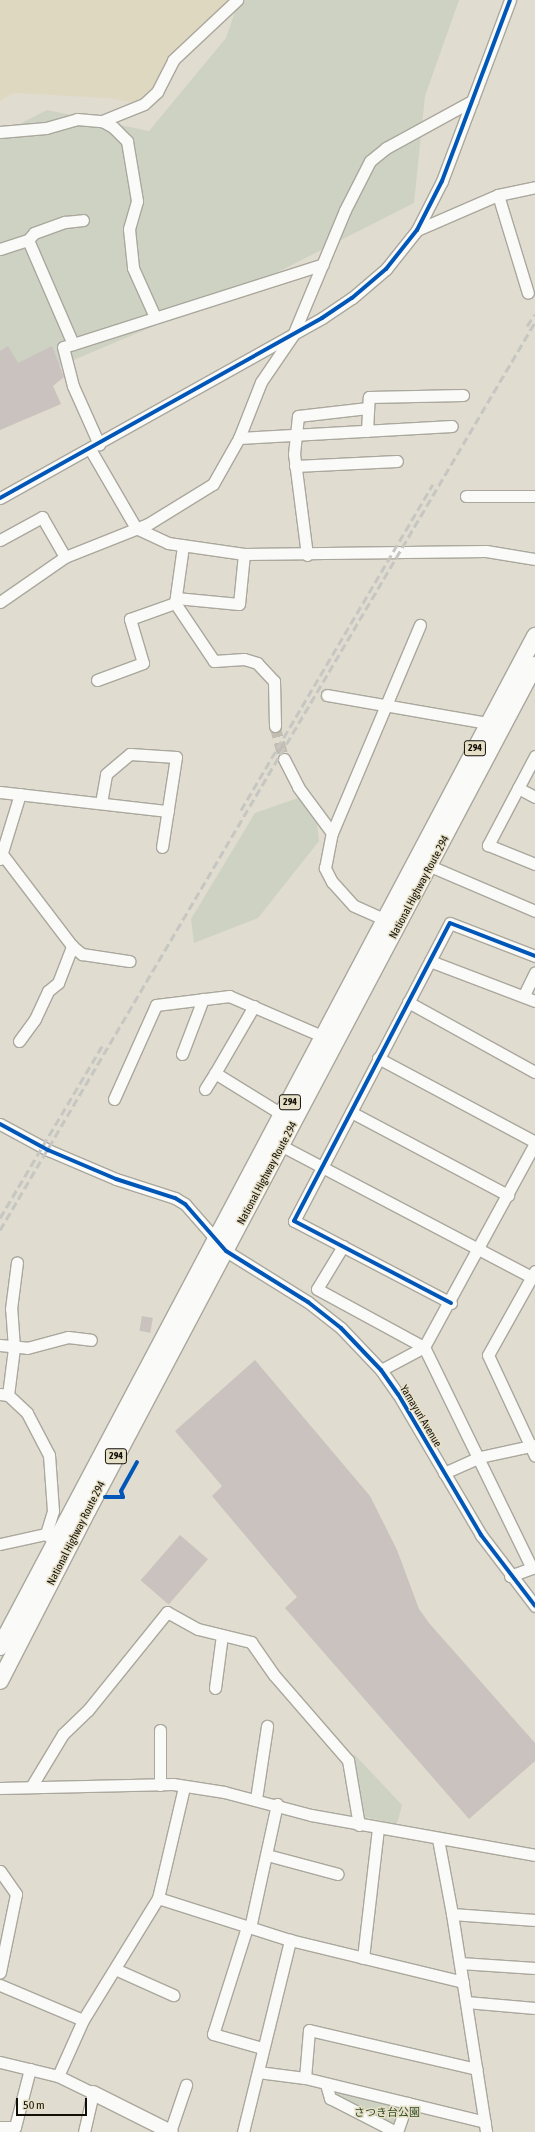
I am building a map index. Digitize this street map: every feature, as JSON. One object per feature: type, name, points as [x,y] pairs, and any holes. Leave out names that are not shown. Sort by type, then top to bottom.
[{"type":"highway","name":"National Highway Route 294","points":[[0,1647],[221,1246],[282,1146],[429,867],[496,725],[535,636]]},
{"type":"highway","name":"National Highway Route 294","points":[[221,1246],[283,1115],[386,920],[415,859],[496,725],[535,665]]},
{"type":"highway","name":"National Highway Route 294","points":[[0,1681],[57,1542]]},
{"type":"main road","points":[[93,2093],[170,2132]]},
{"type":"street","points":[[102,121],[144,104],[157,92],[173,60],[238,0]]},
{"type":"street","points":[[0,498],[293,335],[369,285],[405,248],[417,230],[445,175],[510,0]]},
{"type":"street","points":[[0,602],[66,557],[136,528],[206,491],[218,477],[239,438],[261,382],[293,335],[361,175],[370,161],[386,148],[472,101]]},
{"type":"street","points":[[0,132],[10,129],[46,128],[77,119],[102,121],[114,127],[127,142],[137,201],[129,229],[133,268],[155,317]]},
{"type":"street","points":[[417,230],[498,195],[535,187]]},
{"type":"street","points":[[498,195],[528,293]]},
{"type":"street","points":[[0,249],[28,240],[34,233],[65,222],[83,220]]},
{"type":"street","points":[[28,240],[73,344]]},
{"type":"street","points":[[323,264],[63,347],[73,386],[94,446],[136,528],[153,538],[183,546],[244,554],[307,555],[486,551],[535,559]]},
{"type":"street","points":[[367,431],[369,397],[463,395]]},
{"type":"street","points":[[307,555],[295,466],[298,416],[368,408]]},
{"type":"street","points":[[239,438],[296,436],[452,426]]},
{"type":"street","points":[[295,466],[396,461]]},
{"type":"street","points":[[466,496],[535,496]]},
{"type":"street","points":[[0,540],[42,517],[66,557]]},
{"type":"street","points":[[183,546],[176,601],[214,661],[244,659],[257,663],[274,682],[275,726]]},
{"type":"street","points":[[97,680],[143,663],[130,619],[176,601],[239,604],[244,554]]},
{"type":"street","points":[[386,920],[353,905],[332,882],[325,868],[332,833],[388,704],[420,625]]},
{"type":"street","points":[[327,695],[388,704],[496,725]]},
{"type":"street","points":[[101,803],[106,774],[130,754],[176,758],[162,847]]},
{"type":"street","points":[[535,756],[488,845],[535,864]]},
{"type":"street","points":[[284,759],[298,787],[332,833]]},
{"type":"street","points":[[518,788],[535,796]]},
{"type":"street","points":[[0,792],[168,810]]},
{"type":"street","points":[[20,794],[1,857],[72,946],[82,954],[129,961]]},
{"type":"street","points":[[415,859],[429,867],[535,911]]},
{"type":"street","points":[[450,1303],[294,1221],[450,923],[535,956]]},
{"type":"street","points":[[20,1041],[35,1019],[48,991],[58,983],[72,946]]},
{"type":"street","points":[[430,961],[524,995],[535,1001]]},
{"type":"street","points":[[524,995],[535,972]]},
{"type":"street","points":[[114,1098],[156,1005],[229,996],[324,1037]]},
{"type":"street","points":[[182,1054],[203,999]]},
{"type":"street","points":[[408,1002],[535,1072]]},
{"type":"street","points":[[205,1089],[254,1006]]},
{"type":"street","points":[[378,1058],[535,1143],[450,1303],[424,1347],[381,1370]]},
{"type":"street","points":[[215,1073],[283,1115]]},
{"type":"street","points":[[351,1112],[508,1194]]},
{"type":"street","name":"Yamayuri Avenue","points":[[0,1124],[66,1158],[116,1179],[175,1198],[185,1204],[221,1246],[324,1314],[381,1370],[481,1535],[510,1576],[535,1606]]},
{"type":"street","points":[[282,1146],[479,1249],[533,1274],[488,1355],[534,1449],[480,1457],[444,1473]]},
{"type":"street","points":[[342,1246],[317,1289],[424,1347],[480,1457],[533,1568],[510,1576]]},
{"type":"street","points":[[0,1544],[57,1542],[49,1455],[27,1413],[4,1394],[14,1348],[11,1309],[18,1262]]},
{"type":"street","points":[[0,1345],[14,1348],[68,1337],[91,1340]]},
{"type":"street","points":[[31,1787],[63,1734],[88,1710],[168,1612],[198,1629],[251,1642],[274,1675],[348,1760],[359,1825]]},
{"type":"street","points":[[215,1688],[222,1635]]},
{"type":"street","points":[[256,1799],[267,1726]]},
{"type":"street","points":[[160,1730],[160,1785]]},
{"type":"street","points":[[0,1788],[160,1785],[184,1787],[256,1799],[311,1815],[359,1825],[438,1840],[535,1855]]},
{"type":"street","points":[[58,2076],[83,2020],[158,1898],[184,1787]]},
{"type":"street","points":[[262,2048],[213,2034],[248,1927],[267,1855],[277,1804]]},
{"type":"street","points":[[363,1958],[378,1828]]},
{"type":"street","points":[[258,2072],[305,2078],[407,2103],[485,2127],[452,1914],[438,1840]]},
{"type":"street","points":[[267,1855],[338,1874]]},
{"type":"street","points":[[0,1871],[16,1894],[0,1972]]},
{"type":"street","points":[[158,1898],[290,1940],[463,1982]]},
{"type":"street","points":[[452,1914],[535,1920]]},
{"type":"street","points":[[243,2132],[258,2072],[262,2048],[290,1940]]},
{"type":"street","points":[[460,1963],[535,1968]]},
{"type":"street","points":[[115,1969],[173,1995]]},
{"type":"street","points":[[0,1985],[83,2020]]},
{"type":"street","points":[[466,2002],[535,2008]]},
{"type":"street","points":[[305,2078],[310,2030],[477,2069]]},
{"type":"street","points":[[0,2062],[58,2076],[93,2093],[84,2132]]},
{"type":"street","points":[[0,2127],[15,2127],[30,2069]]},
{"type":"street","points":[[326,2084],[330,2098],[397,2132],[407,2103]]},
{"type":"street","points":[[170,2132],[186,2085]]},
{"type":"shaded area","points":[[0,0],[237,0],[173,60],[144,104],[107,98],[14,93],[0,101]]},
{"type":"green space","points":[[239,0],[459,0],[425,96],[414,203],[256,283],[0,391],[0,134],[47,110],[149,131],[226,38]]},
{"type":"green space","points":[[298,798],[317,824],[319,841],[258,918],[194,943],[191,919],[255,813]]},
{"type":"green space","points":[[354,1754],[402,1805],[397,1824],[365,1817]]},
{"type":"green space","name":"さつき台公園","points":[[326,2084],[407,2103],[397,2132],[330,2098]]},
{"type":"building","points":[[8,346],[18,363],[52,346],[64,377],[53,386],[61,404],[0,430],[0,351]]},
{"type":"building","points":[[142,1316],[153,1318],[150,1333],[139,1331]]},
{"type":"building","points":[[255,1360],[370,1496],[397,1550],[419,1609],[429,1623],[535,1743],[535,1761],[469,1819],[285,1608],[297,1597],[212,1496],[222,1486],[175,1431]]},
{"type":"building","points":[[180,1535],[208,1559],[169,1605],[141,1580]]},
{"type":"tunnel","points":[[275,726],[284,759]]},
{"type":"railway","points":[[527,326],[535,314]]},
{"type":"railway","points":[[0,1230],[535,322]]},
{"type":"railway","points":[[241,810],[433,484]]},
{"type":"railway","points":[[0,1218],[104,1043]]},
{"type":"cycle path","points":[[0,498],[322,318],[352,298],[386,269],[417,230],[442,181],[510,0]]},
{"type":"cycle path","points":[[451,1303],[294,1221],[450,923],[535,956]]},
{"type":"cycle path","points":[[0,1124],[48,1150],[116,1179],[175,1198],[185,1204],[226,1251],[308,1302],[341,1328],[381,1370],[398,1394],[481,1535],[535,1606]]},
{"type":"cycle path","points":[[105,1497],[123,1497],[121,1491],[137,1462]]}]
